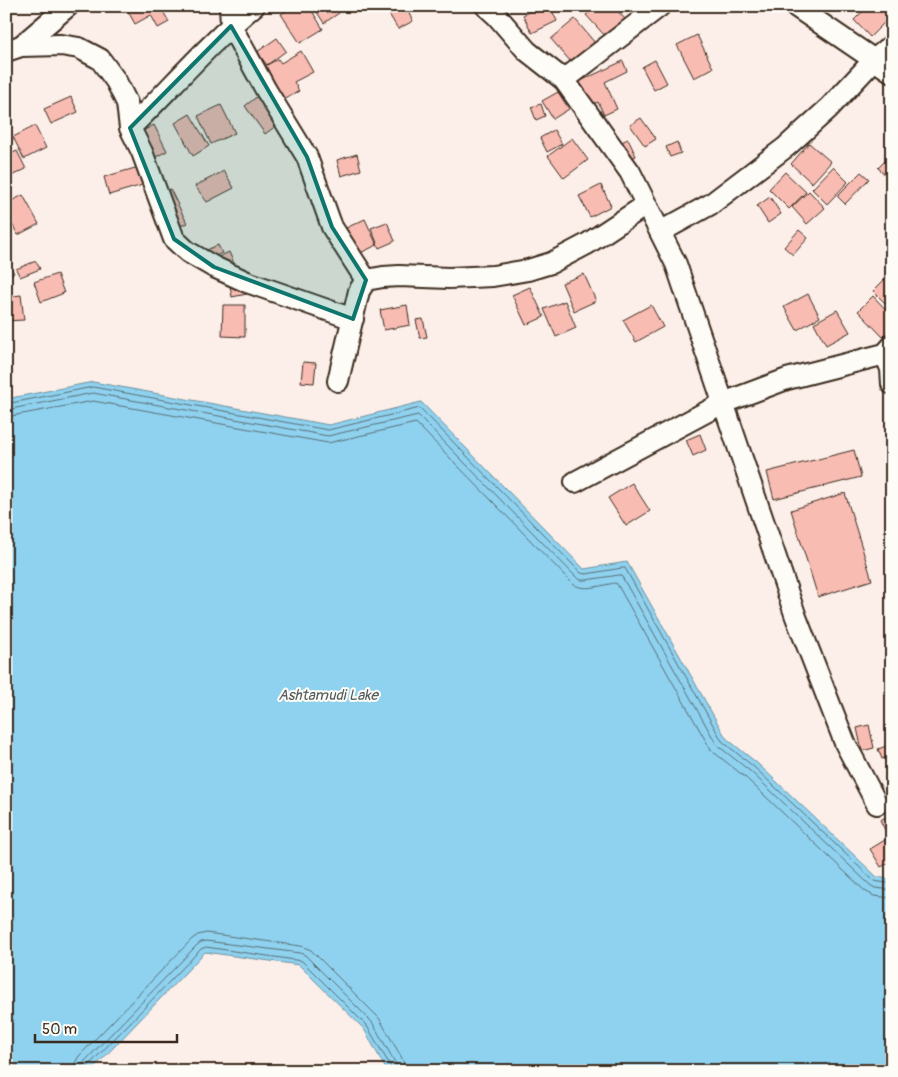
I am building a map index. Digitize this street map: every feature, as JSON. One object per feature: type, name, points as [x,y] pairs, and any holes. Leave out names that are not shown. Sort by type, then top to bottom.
[{"type":"street","points":[[14,48],[68,6]]},
{"type":"street","points":[[130,128],[230,16],[254,6]]},
{"type":"street","points":[[486,6],[527,51],[564,80],[630,172],[676,264],[796,617],[845,743],[877,804]]},
{"type":"street","points":[[564,80],[660,6]]},
{"type":"street","points":[[795,6],[892,72]]},
{"type":"street","points":[[230,16],[266,90],[307,157],[332,227],[366,280]]},
{"type":"street","points":[[660,232],[711,204],[786,147],[829,108],[874,60],[892,44]]},
{"type":"street","points":[[14,48],[61,45],[79,48],[100,59],[116,81],[127,103],[130,128],[142,152],[174,239],[188,252],[214,267],[247,282],[353,319]]},
{"type":"street","points":[[338,382],[359,291],[366,280],[391,276],[449,278],[493,276],[528,270],[551,262],[587,244],[646,205]]},
{"type":"street","points":[[575,482],[723,403],[787,379],[888,350],[892,384]]},
{"type":"highlighted area","points":[[231,26],[307,157],[332,227],[366,280],[353,319],[214,267],[174,239],[130,128]]},
{"type":"water","name":"Ashtamudi Lake","points":[[93,382],[329,425],[421,402],[584,569],[627,562],[726,738],[757,763],[877,877],[892,879],[892,1071],[387,1071],[364,1029],[299,965],[205,952],[91,1071],[6,1071],[6,399]]},
{"type":"building","points":[[125,6],[160,6],[169,22],[158,28],[151,15],[135,24]]},
{"type":"building","points":[[294,6],[309,6],[323,29],[300,43],[281,14]]},
{"type":"building","points":[[313,6],[335,6],[339,13],[324,23]]},
{"type":"building","points":[[391,6],[405,6],[413,21],[398,29],[386,9]]},
{"type":"building","points":[[540,6],[550,6],[557,21],[532,33],[523,15]]},
{"type":"building","points":[[597,6],[613,6],[625,19],[606,37],[586,15]]},
{"type":"building","points":[[868,6],[892,6],[892,19],[887,24],[885,22],[870,37],[854,20]]},
{"type":"building","points":[[575,19],[595,43],[571,62],[551,39]]},
{"type":"building","points":[[697,35],[713,68],[694,78],[677,45]]},
{"type":"building","points":[[277,38],[286,51],[267,65],[257,52]]},
{"type":"building","points":[[301,51],[313,72],[294,82],[299,91],[284,100],[265,66],[278,59],[281,63]]},
{"type":"building","points":[[655,60],[667,83],[654,90],[642,67]]},
{"type":"building","points":[[623,61],[627,71],[605,82],[617,109],[604,115],[598,102],[583,109],[572,85]]},
{"type":"building","points":[[558,92],[569,109],[553,119],[542,101]]},
{"type":"building","points":[[259,95],[280,123],[265,134],[245,106]]},
{"type":"building","points":[[71,97],[78,112],[51,124],[44,109]]},
{"type":"building","points":[[541,104],[545,116],[536,120],[531,107]]},
{"type":"building","points":[[221,105],[235,133],[211,144],[198,116]]},
{"type":"building","points":[[190,114],[209,146],[193,156],[175,123]]},
{"type":"building","points":[[641,118],[656,139],[645,146],[630,125]]},
{"type":"building","points":[[154,125],[167,151],[150,160],[137,134]]},
{"type":"building","points":[[35,126],[46,148],[24,159],[13,137]]},
{"type":"building","points":[[554,130],[562,144],[547,152],[540,138]]},
{"type":"building","points":[[572,138],[588,160],[564,178],[548,156]]},
{"type":"building","points":[[628,139],[636,156],[623,162],[615,145]]},
{"type":"building","points":[[677,142],[681,153],[670,157],[666,147]]},
{"type":"building","points":[[809,143],[831,162],[812,183],[791,164]]},
{"type":"building","points":[[17,151],[26,169],[9,177],[6,171],[6,156]]},
{"type":"building","points":[[357,154],[361,170],[341,176],[337,160]]},
{"type":"building","points":[[890,156],[892,157],[892,181],[878,168]]},
{"type":"building","points":[[142,166],[146,184],[109,195],[104,177]]},
{"type":"building","points":[[833,167],[848,182],[827,204],[812,189]]},
{"type":"building","points":[[224,171],[234,188],[207,202],[195,186]]},
{"type":"building","points":[[785,172],[806,192],[789,209],[769,189]]},
{"type":"building","points":[[861,172],[869,179],[845,204],[837,196]]},
{"type":"building","points":[[601,185],[611,206],[590,217],[579,196]]},
{"type":"building","points":[[170,189],[187,223],[167,232],[150,199]]},
{"type":"building","points":[[809,191],[825,208],[807,224],[792,207]]},
{"type":"building","points":[[23,195],[39,224],[18,235],[6,213],[6,204]]},
{"type":"building","points":[[770,197],[781,214],[768,223],[757,206]]},
{"type":"building","points":[[365,219],[377,245],[356,255],[344,229]]},
{"type":"building","points":[[387,222],[395,241],[379,248],[371,228]]},
{"type":"building","points":[[799,230],[808,238],[793,255],[784,247]]},
{"type":"building","points":[[218,245],[222,253],[206,261],[202,252]]},
{"type":"building","points":[[229,252],[236,268],[208,262]]},
{"type":"building","points":[[6,259],[14,273],[6,277]]},
{"type":"building","points":[[36,261],[40,269],[20,277],[16,269]]},
{"type":"building","points":[[242,272],[247,294],[232,297],[228,275]]},
{"type":"building","points":[[892,272],[892,310],[873,291]]},
{"type":"building","points":[[57,274],[64,293],[41,302],[34,282]]},
{"type":"building","points":[[584,274],[596,301],[574,311],[562,283]]},
{"type":"building","points":[[530,287],[544,317],[526,325],[512,295]]},
{"type":"building","points":[[808,294],[820,317],[797,330],[784,307]]},
{"type":"building","points":[[21,295],[24,320],[6,321],[6,297]]},
{"type":"building","points":[[873,296],[892,316],[892,329],[883,337],[858,311]]},
{"type":"building","points":[[565,301],[576,328],[556,337],[544,309]]},
{"type":"building","points":[[223,305],[245,305],[245,337],[222,336]]},
{"type":"building","points":[[407,305],[410,325],[384,330],[380,310]]},
{"type":"building","points":[[651,305],[663,327],[636,342],[623,320]]},
{"type":"building","points":[[837,310],[850,332],[826,345],[814,323]]},
{"type":"building","points":[[423,319],[427,337],[420,338],[416,320]]},
{"type":"building","points":[[303,362],[316,363],[314,383],[301,382]]},
{"type":"building","points":[[700,434],[706,450],[693,456],[686,440]]},
{"type":"building","points":[[854,450],[861,477],[774,499],[767,472]]},
{"type":"building","points":[[632,483],[650,511],[626,526],[608,498]]},
{"type":"building","points":[[845,493],[872,580],[818,597],[791,510]]},
{"type":"building","points":[[869,725],[874,748],[862,751],[857,728]]},
{"type":"building","points":[[892,744],[892,756],[882,759],[878,749]]},
{"type":"building","points":[[892,814],[892,827],[885,830],[880,820]]},
{"type":"building","points":[[890,837],[892,840],[892,861],[881,867],[870,849]]},
{"type":"building","points":[[251,1064],[254,1071],[241,1071]]}]
